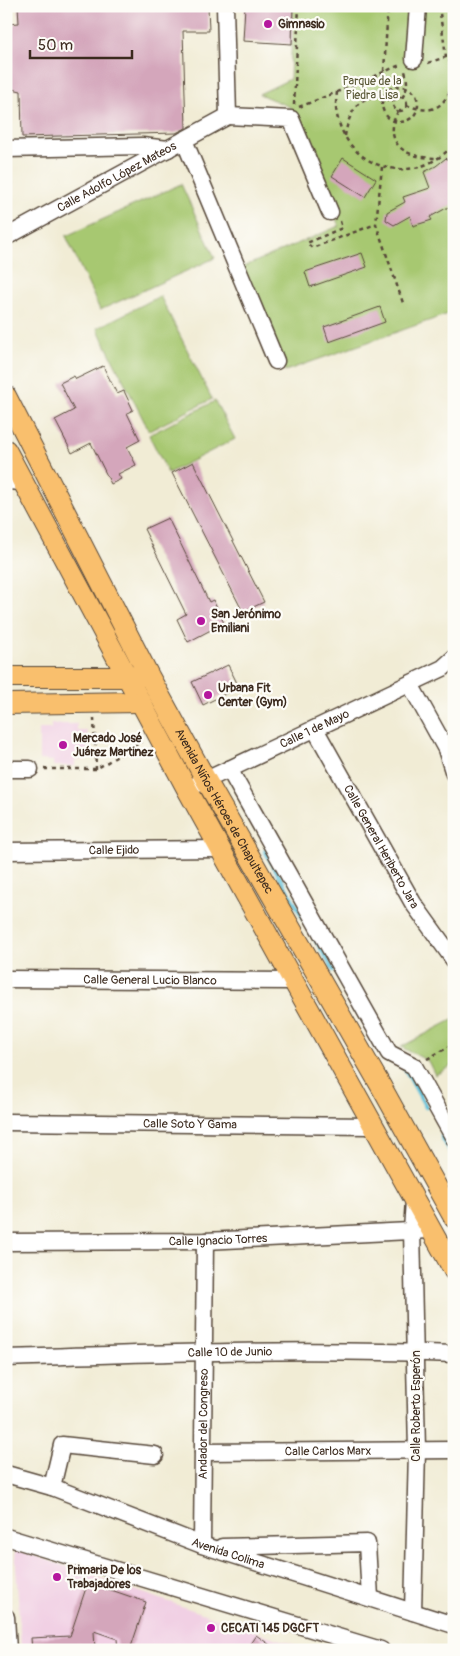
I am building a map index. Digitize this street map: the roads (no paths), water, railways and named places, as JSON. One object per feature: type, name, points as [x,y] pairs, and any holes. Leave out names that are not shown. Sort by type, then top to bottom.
[{"type":"main road","name":"Avenida Niños Héroes de Chapultepec","points":[[6,396],[150,676],[206,780],[454,1218]]},
{"type":"main road","name":"Avenida Niños Héroes de Chapultepec","points":[[6,450],[15,481],[128,678],[187,789],[414,1200],[421,1230],[454,1271]]},
{"type":"main road","points":[[6,677],[128,678],[150,676]]},
{"type":"main road","points":[[6,704],[141,702]]},
{"type":"street","points":[[225,6],[228,116],[291,119],[330,212]]},
{"type":"street","points":[[414,58],[418,6]]},
{"type":"street","name":"Calle Adolfo López Mateos","points":[[6,237],[228,116]]},
{"type":"street","points":[[184,140],[276,361]]},
{"type":"street","points":[[6,148],[142,146],[168,149]]},
{"type":"street","name":"Calle 1 de Mayo","points":[[187,789],[450,665]]},
{"type":"street","points":[[410,684],[446,749],[454,774]]},
{"type":"street","name":"Calle General Heriberto Jara","points":[[315,729],[413,903],[454,960]]},
{"type":"street","points":[[6,769],[30,770]]},
{"type":"street","points":[[229,769],[389,1053],[414,1066],[454,1138]]},
{"type":"street","name":"Calle Ejido","points":[[6,851],[220,849]]},
{"type":"street","name":"Calle General Lucio Blanco","points":[[6,979],[294,981]]},
{"type":"street","name":"Calle Soto Y Gama","points":[[6,1122],[372,1126]]},
{"type":"street","name":"Calle Ignacio Torres","points":[[6,1242],[205,1241],[421,1230]]},
{"type":"street","name":"Calle Roberto Esperón","points":[[413,1612],[417,1450],[416,1353],[421,1230]]},
{"type":"street","name":"Andador del Congreso","points":[[205,1241],[203,1452],[205,1546]]},
{"type":"street","name":"Calle 10 de Junio","points":[[6,1358],[204,1352],[454,1354]]},
{"type":"street","points":[[52,1487],[62,1445],[155,1455]]},
{"type":"street","name":"Calle Carlos Marx","points":[[203,1452],[454,1450]]},
{"type":"street","name":"Avenida Colima","points":[[6,1474],[52,1487],[205,1546],[454,1625]]},
{"type":"street","points":[[6,1537],[381,1650]]},
{"type":"street","points":[[205,1546],[367,1543],[370,1598]]},
{"type":"street","points":[[6,1617],[8,1650]]},
{"type":"waterway","points":[[265,851],[333,970]]},
{"type":"waterway","points":[[404,1067],[426,1107]]},
{"type":"waterway","points":[[442,1137],[454,1158]]},
{"type":"place","name":"Gimnasio","points":[[268,24]]},
{"type":"place","name":"San Jerónimo Emiliani","points":[[201,621]]},
{"type":"place","name":"Urbana Fit Center (Gym)","points":[[208,695]]},
{"type":"place","name":"Mercado José Juárez Martinez","points":[[63,745]]},
{"type":"place","name":"Primaria De los Trabajadores","points":[[57,1577]]},
{"type":"place","name":"CECATI 145 DGCFT","points":[[211,1628]]},
{"type":"park label","name":"Parque de la Piedra Lisa","points":[[372,88]]}]
